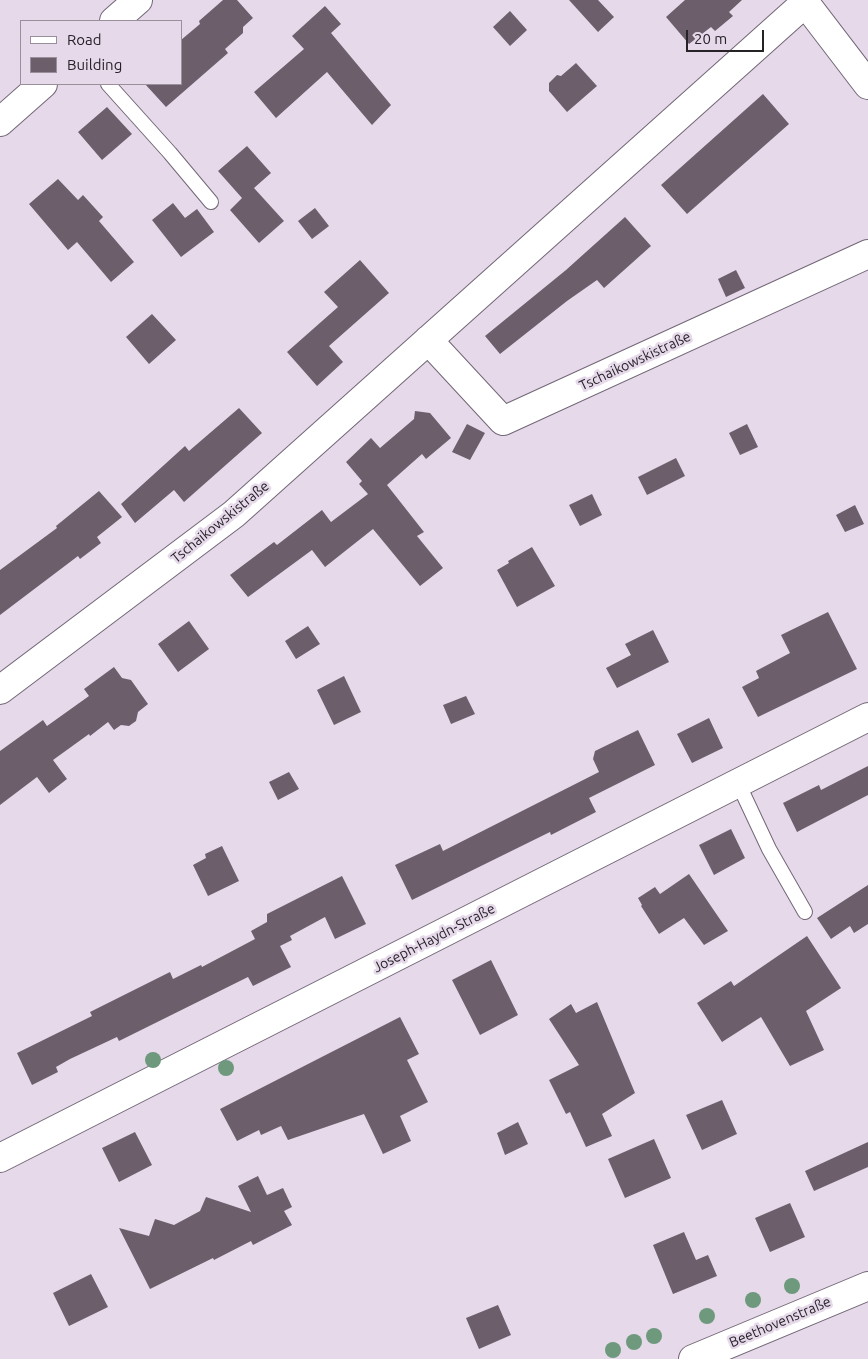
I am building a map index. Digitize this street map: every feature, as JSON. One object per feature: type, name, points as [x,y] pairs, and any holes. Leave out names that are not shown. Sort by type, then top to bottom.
[{"type":"street","points":[[115,20],[138,0]]},
{"type":"street","points":[[804,1],[868,85]]},
{"type":"street","name":"Tschaikowskistraße","points":[[0,690],[234,514],[804,1]]},
{"type":"street","points":[[0,122],[42,85]]},
{"type":"street","name":"Tschaikowskistraße","points":[[428,340],[503,421],[868,254]]},
{"type":"street","name":"Joseph-Haydn-Straße","points":[[0,1158],[868,717]]},
{"type":"street","name":"Beethovenstraße","points":[[693,1359],[868,1286]]},
{"type":"lane","points":[[109,85],[211,202]]},
{"type":"lane","points":[[738,783],[769,849],[805,912]]},
{"type":"building","points":[[223,0],[237,0],[253,18],[243,27],[243,33],[225,49],[228,53],[166,107],[146,85],[182,85],[182,39],[200,24],[199,21]]},
{"type":"building","points":[[569,0],[598,0],[614,17],[598,32]]},
{"type":"building","points":[[685,0],[742,0],[729,12],[733,16],[715,31],[711,27],[689,44],[666,17]]},
{"type":"building","points":[[325,6],[341,24],[331,33],[391,105],[372,125],[327,72],[276,118],[254,92],[304,49],[292,36]]},
{"type":"building","points":[[510,11],[527,30],[510,46],[493,27]]},
{"type":"building","points":[[576,63],[597,86],[567,112],[549,91],[549,83],[557,75],[561,76]]},
{"type":"building","points":[[763,94],[789,124],[687,214],[661,185]]},
{"type":"building","points":[[107,107],[132,134],[102,160],[78,132]]},
{"type":"building","points":[[247,146],[271,173],[254,188],[284,221],[259,243],[230,210],[242,198],[218,171]]},
{"type":"building","points":[[58,179],[78,200],[83,195],[103,217],[99,221],[134,262],[111,282],[77,242],[68,250],[29,204]]},
{"type":"building","points":[[173,203],[185,218],[197,209],[214,232],[181,257],[152,220]]},
{"type":"building","points":[[315,208],[329,226],[312,239],[298,221]]},
{"type":"building","points":[[625,217],[651,246],[604,288],[597,280],[500,354],[485,336],[566,270]]},
{"type":"building","points":[[360,260],[389,293],[329,346],[343,362],[317,386],[287,352],[338,307],[324,292]]},
{"type":"building","points":[[736,270],[745,288],[726,297],[718,279]]},
{"type":"building","points":[[152,314],[176,340],[149,364],[126,337]]},
{"type":"building","points":[[239,408],[262,433],[184,502],[174,490],[135,523],[121,504],[185,446],[189,451]]},
{"type":"building","points":[[415,411],[430,413],[451,438],[426,459],[422,454],[387,485],[424,532],[417,536],[443,568],[420,586],[373,529],[325,567],[312,550],[248,597],[230,575],[274,542],[277,545],[322,510],[331,522],[368,494],[359,484],[362,481],[346,462],[371,438],[380,448],[414,419]]},
{"type":"building","points":[[467,424],[485,433],[470,460],[452,452]]},
{"type":"building","points":[[747,424],[758,447],[740,455],[729,433]]},
{"type":"building","points":[[676,458],[685,476],[647,495],[638,477]]},
{"type":"building","points":[[99,491],[122,517],[97,537],[101,543],[80,559],[78,556],[0,615],[0,570],[57,528],[56,526]]},
{"type":"building","points":[[592,494],[602,515],[580,526],[569,505]]},
{"type":"building","points":[[855,505],[864,524],[845,532],[836,515]]},
{"type":"building","points":[[532,547],[555,586],[517,607],[497,570]]},
{"type":"building","points":[[828,612],[857,669],[758,717],[742,687],[759,678],[756,671],[790,653],[781,635]]},
{"type":"building","points":[[189,621],[209,649],[178,672],[158,644]]},
{"type":"building","points":[[308,626],[320,644],[296,659],[285,641]]},
{"type":"building","points":[[653,630],[669,662],[617,688],[606,668],[631,655],[625,644]]},
{"type":"building","points":[[114,667],[122,678],[131,680],[148,704],[138,712],[136,721],[129,726],[121,725],[114,730],[108,722],[53,760],[67,779],[49,793],[37,777],[0,805],[0,751],[43,720],[47,726],[89,696],[84,689]]},
{"type":"building","points":[[344,676],[361,712],[334,725],[317,690]]},
{"type":"building","points":[[466,696],[475,714],[451,724],[443,705]]},
{"type":"building","points":[[709,718],[723,748],[692,763],[677,734]]},
{"type":"building","points":[[638,730],[655,765],[589,798],[596,812],[551,835],[550,832],[412,900],[395,865],[440,844],[443,851],[599,772],[593,759],[595,751]]},
{"type":"building","points":[[868,766],[868,795],[797,832],[783,803],[819,785],[821,790]]},
{"type":"building","points":[[289,772],[299,789],[278,800],[269,782]]},
{"type":"building","points":[[731,829],[745,858],[714,875],[699,845]]},
{"type":"building","points":[[222,846],[239,881],[208,896],[193,865],[206,858],[205,854]]},
{"type":"building","points":[[689,874],[728,931],[704,945],[684,918],[659,934],[638,898],[655,887],[660,894]]},
{"type":"building","points":[[342,876],[366,924],[335,939],[325,917],[290,936],[292,940],[280,946],[291,967],[253,986],[248,977],[119,1041],[117,1037],[70,1059],[56,1067],[58,1072],[32,1085],[17,1053],[92,1016],[90,1012],[170,972],[173,979],[201,965],[202,967],[255,939],[251,931],[267,922],[267,914]]},
{"type":"building","points":[[868,885],[868,924],[854,933],[850,926],[831,939],[817,918]]},
{"type":"building","points":[[807,936],[841,988],[806,1011],[824,1050],[790,1066],[761,1017],[722,1042],[697,1003],[731,981],[734,986]]},
{"type":"building","points":[[491,960],[518,1015],[480,1035],[452,980]]},
{"type":"building","points":[[597,1002],[635,1093],[602,1114],[612,1136],[586,1147],[570,1112],[566,1114],[549,1080],[579,1065],[549,1019],[571,1004],[576,1013]]},
{"type":"building","points":[[400,1017],[419,1054],[407,1060],[428,1102],[400,1116],[411,1141],[383,1154],[364,1114],[288,1140],[281,1126],[261,1135],[259,1130],[237,1141],[220,1109]]},
{"type":"building","points":[[722,1100],[737,1134],[702,1150],[686,1115]]},
{"type":"building","points":[[518,1122],[528,1144],[505,1155],[497,1133]]},
{"type":"building","points":[[135,1132],[152,1165],[119,1182],[102,1148]]},
{"type":"building","points":[[654,1139],[671,1178],[625,1198],[608,1159]]},
{"type":"building","points":[[868,1142],[868,1167],[814,1191],[805,1171]]},
{"type":"building","points":[[258,1176],[267,1195],[283,1188],[292,1207],[284,1211],[292,1225],[253,1245],[251,1241],[214,1260],[213,1258],[150,1289],[119,1228],[149,1236],[155,1219],[174,1225],[200,1211],[206,1197],[251,1212],[238,1186]]},
{"type":"building","points":[[790,1203],[805,1237],[770,1252],[755,1218]]},
{"type":"building","points":[[684,1232],[696,1260],[708,1255],[717,1276],[673,1294],[653,1245]]},
{"type":"building","points":[[91,1274],[108,1307],[69,1326],[53,1293]]},
{"type":"building","points":[[498,1305],[511,1335],[479,1349],[466,1318]]}]
